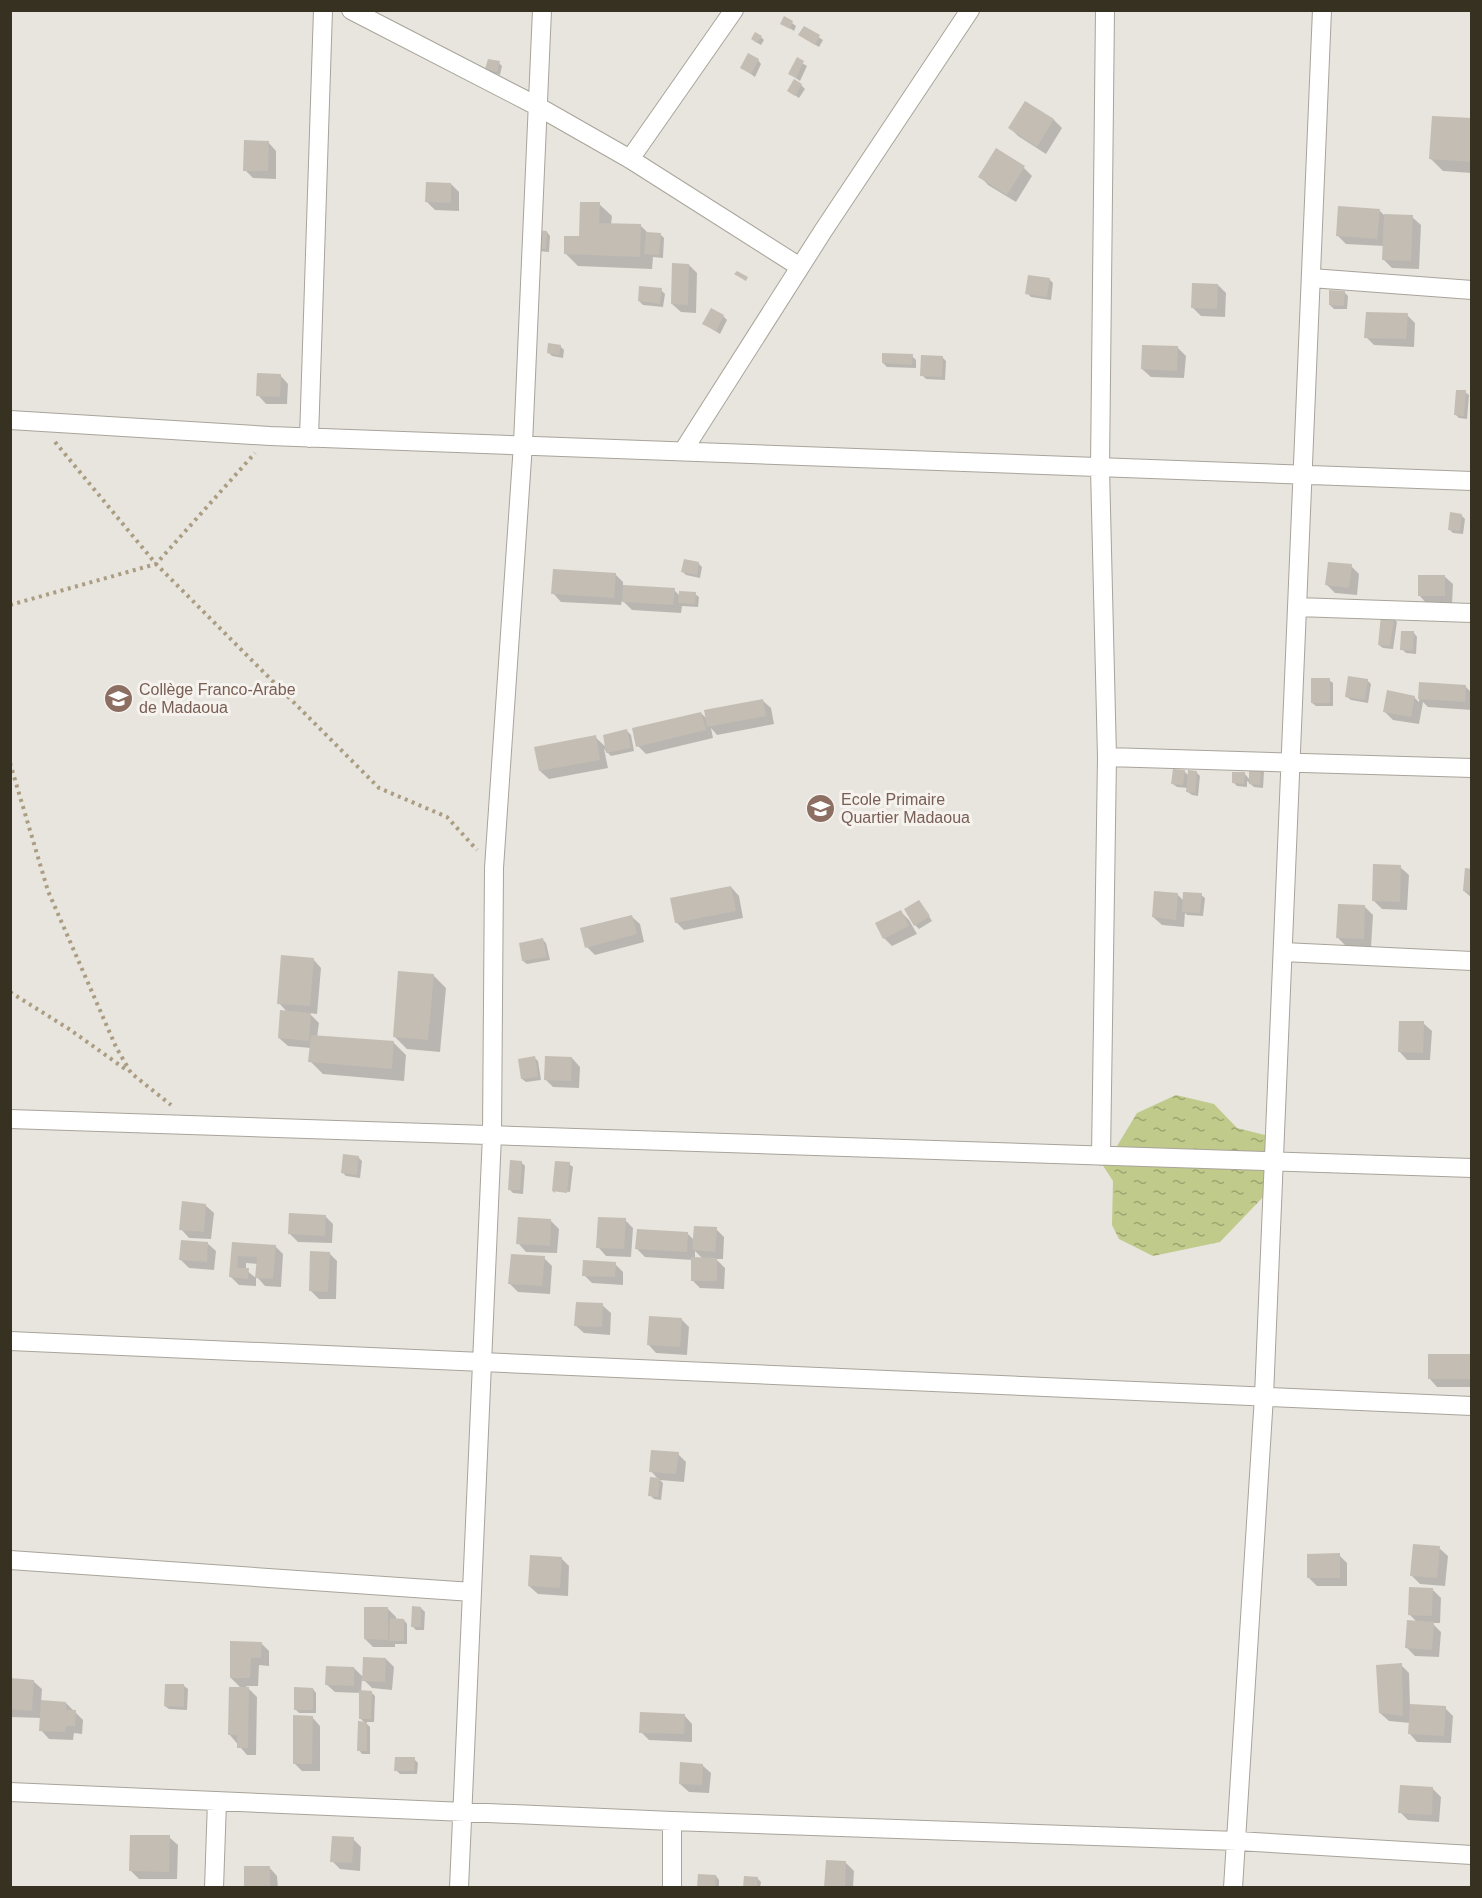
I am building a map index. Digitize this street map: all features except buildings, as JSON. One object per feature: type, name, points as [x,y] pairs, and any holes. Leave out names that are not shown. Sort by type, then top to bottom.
[{"type":"street","points":[[309,438],[323,10]]},
{"type":"street","points":[[351,10],[537,106],[630,159],[800,267]]},
{"type":"street","points":[[459,1887],[492,1135],[494,868],[523,444],[542,10]]},
{"type":"street","points":[[630,159],[734,10]]},
{"type":"street","points":[[683,451],[800,267],[970,10]]},
{"type":"street","points":[[1101,1156],[1107,757],[1100,468],[1105,10]]},
{"type":"street","points":[[1233,1887],[1264,1396],[1322,10]]},
{"type":"street","points":[[1311,278],[1472,290]]},
{"type":"street","points":[[10,420],[309,438],[523,444],[1472,482]]},
{"type":"street","points":[[1297,607],[1472,613]]},
{"type":"street","points":[[1107,757],[1472,768]]},
{"type":"street","points":[[1283,952],[1472,961]]},
{"type":"street","points":[[10,1119],[1472,1168]]},
{"type":"street","points":[[10,1341],[1472,1406]]},
{"type":"street","points":[[10,1560],[472,1592]]},
{"type":"street","points":[[10,1792],[672,1821],[1237,1841],[1472,1855]]},
{"type":"street","points":[[214,1887],[217,1801]]},
{"type":"street","points":[[672,1821],[672,1887]]},
{"type":"path","points":[[38,422],[156,564],[379,788],[447,817],[494,868]]},
{"type":"path","points":[[10,605],[156,564],[270,436]]},
{"type":"path","points":[[10,763],[48,891],[116,1047],[131,1073]]},
{"type":"path","points":[[10,992],[69,1029],[131,1073],[195,1125]]},
{"type":"water","points":[[1176,1095],[1214,1104],[1237,1128],[1265,1135],[1272,1162],[1265,1195],[1220,1242],[1153,1256],[1119,1239],[1112,1225],[1113,1181],[1102,1164],[1111,1156],[1137,1113]]},
{"type":"place","name":"Collège Franco-Arabe de Madaoua","points":[[118,698]]},
{"type":"place","name":"Ecole Primaire Quartier Madaoua","points":[[820,808]]}]
